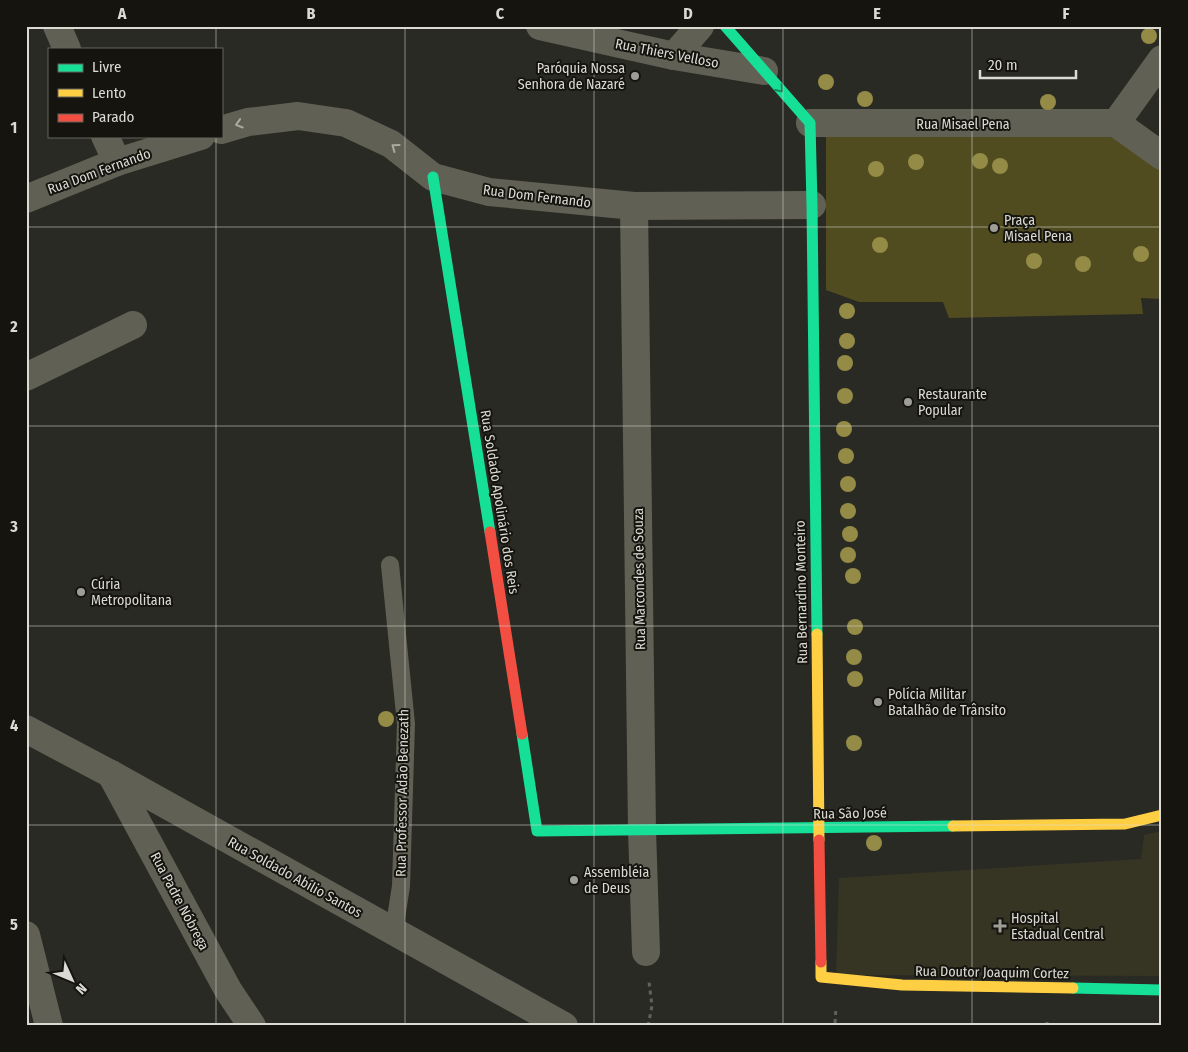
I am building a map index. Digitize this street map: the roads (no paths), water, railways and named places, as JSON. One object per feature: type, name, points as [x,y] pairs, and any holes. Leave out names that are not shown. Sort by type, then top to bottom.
[{"type":"street","points":[[57,26],[66,48]]},
{"type":"street","name":"Rua Thiers Velloso","points":[[540,26],[674,56],[764,71]]},
{"type":"street","points":[[674,56],[700,26]]},
{"type":"street","points":[[725,26],[810,123]]},
{"type":"street","points":[[1162,59],[1116,123],[1162,156]]},
{"type":"street","name":"Rua Dom Fernando","points":[[222,130],[248,122],[298,116],[346,123],[391,144],[433,177],[489,192],[634,206],[812,205]]},
{"type":"street","name":"Rua Misael Pena","points":[[810,123],[1116,123]]},
{"type":"street","name":"Rua Bernardino Monteiro","points":[[810,123],[821,977]]},
{"type":"street","points":[[106,138],[117,162]]},
{"type":"street","name":"Rua Dom Fernando","points":[[26,198],[117,162],[195,138]]},
{"type":"street","name":"Rua Soldado Apolinário dos Reis","points":[[433,177],[537,831]]},
{"type":"street","name":"Rua Marcondes de Souza","points":[[634,206],[642,830],[646,952]]},
{"type":"street","points":[[26,377],[133,325]]},
{"type":"street","name":"Rua Soldado Abílio Santos","points":[[26,729],[111,774],[564,1026]]},
{"type":"street","name":"Rua Padre Nóbrega","points":[[111,774],[228,990],[252,1026]]},
{"type":"street","name":"Rua São José","points":[[537,831],[1124,824],[1162,815]]},
{"type":"street","points":[[26,935],[48,1026]]},
{"type":"street","name":"Rua Doutor Joaquim Cortez","points":[[821,977],[902,985],[1162,990]]},
{"type":"street","points":[[228,990],[229,1026]]},
{"type":"lane","name":"Rua Professor Adão Benezath","points":[[390,565],[406,724],[401,886],[394,931]]},
{"type":"place","name":"Paróquia Nossa Senhora de Nazaré","points":[[635,76]]},
{"type":"place","name":"Praça Misael Pena","points":[[994,228]]},
{"type":"place","name":"Restaurante Popular","points":[[908,402]]},
{"type":"place","name":"Cúria Metropolitana","points":[[81,592]]},
{"type":"place","name":"Polícia Militar Batalhão de Trânsito","points":[[878,702]]},
{"type":"place","name":"Assembléia de Deus","points":[[574,880]]},
{"type":"place","name":"Hospital Estadual Central","points":[[1000,926]]}]
